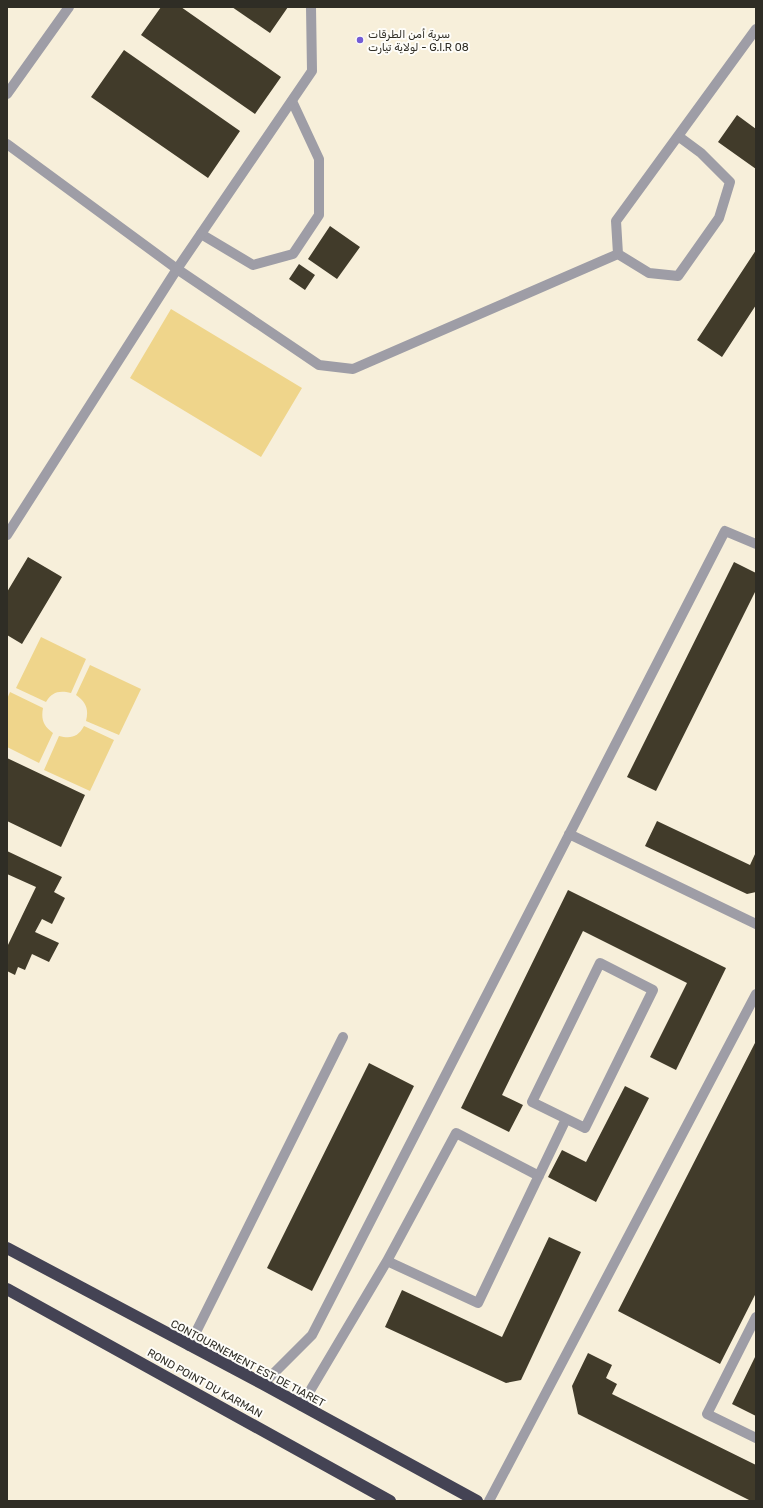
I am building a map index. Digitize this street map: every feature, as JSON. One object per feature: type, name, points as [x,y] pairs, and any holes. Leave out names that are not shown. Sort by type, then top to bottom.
[{"type":"highway","name":"CONTOURNEMENT EST DE TIARET","points":[[7,1248],[189,1346],[264,1384],[301,1406],[477,1501]]},
{"type":"highway","name":"ROND POINT DU KARMAN","points":[[7,1289],[390,1501]]},
{"type":"street","points":[[7,94],[69,7]]},
{"type":"street","points":[[7,535],[177,269],[312,71],[311,7]]},
{"type":"street","points":[[618,254],[616,221],[756,29]]},
{"type":"street","points":[[201,234],[253,265],[293,254],[319,215],[319,159],[292,101]]},
{"type":"street","points":[[618,254],[649,272],[678,276],[719,218],[730,182],[701,153],[678,136]]},
{"type":"street","points":[[7,144],[177,269],[320,365],[353,369],[618,254]]},
{"type":"street","points":[[264,1384],[312,1335],[725,531],[756,544]]},
{"type":"street","points":[[569,834],[756,924]]},
{"type":"street","points":[[600,963],[653,990],[585,1128],[566,1119],[532,1102],[600,963]]},
{"type":"street","points":[[489,1501],[756,994]]},
{"type":"street","points":[[189,1346],[343,1037]]},
{"type":"street","points":[[387,1261],[478,1303],[566,1119]]},
{"type":"street","points":[[301,1406],[387,1261],[456,1133],[539,1176]]},
{"type":"street","points":[[756,1317],[707,1414],[756,1438]]},
{"type":"shaded area","points":[[171,309],[302,388],[261,457],[130,378]]},
{"type":"shaded area","points":[[41,637],[86,659],[71,693],[59,692],[53,694],[46,702],[16,688]]},
{"type":"shaded area","points":[[90,665],[141,689],[119,735],[86,721],[86,706],[76,695]]},
{"type":"shaded area","points":[[10,692],[43,708],[42,716],[44,722],[47,728],[53,733],[39,763],[7,747],[7,699]]},
{"type":"shaded area","points":[[84,726],[114,740],[90,791],[44,770],[59,736],[71,737],[77,735]]},
{"type":"building","points":[[161,7],[181,7],[281,77],[255,114],[141,35]]},
{"type":"building","points":[[232,7],[288,7],[270,33]]},
{"type":"building","points":[[124,50],[240,131],[208,178],[91,97]]},
{"type":"building","points":[[737,115],[756,129],[756,169],[718,142]]},
{"type":"building","points":[[330,226],[360,247],[337,279],[308,259]]},
{"type":"building","points":[[756,250],[756,305],[722,357],[697,340]]},
{"type":"building","points":[[299,264],[315,275],[305,290],[289,279]]},
{"type":"building","points":[[28,557],[62,577],[22,644],[7,635],[7,592]]},
{"type":"building","points":[[734,562],[756,573],[756,590],[656,791],[627,777]]},
{"type":"building","points":[[7,758],[85,795],[61,847],[7,821]]},
{"type":"building","points":[[657,821],[750,865],[756,852],[756,892],[747,894],[645,846]]},
{"type":"building","points":[[7,851],[62,877],[54,892],[65,898],[52,924],[42,919],[35,932],[59,943],[49,962],[32,954],[25,970],[18,967],[15,975],[7,971],[7,947],[36,887],[7,874]]},
{"type":"building","points":[[568,890],[726,968],[676,1070],[650,1057],[687,983],[583,931],[502,1095],[523,1105],[509,1132],[461,1108]]},
{"type":"building","points":[[756,1041],[756,1293],[720,1364],[618,1311]]},
{"type":"building","points":[[369,1063],[414,1086],[312,1291],[267,1268]]},
{"type":"building","points":[[625,1086],[649,1098],[596,1202],[548,1177],[562,1150],[586,1162]]},
{"type":"building","points":[[549,1237],[581,1252],[521,1380],[506,1383],[385,1327],[402,1290],[502,1337]]},
{"type":"building","points":[[588,1353],[612,1365],[606,1378],[617,1384],[612,1394],[756,1465],[756,1501],[751,1501],[578,1414],[572,1386]]},
{"type":"building","points":[[756,1355],[756,1416],[732,1404]]},
{"type":"place","name":"سرية أمن الطرقات لولاية تيارت - G.I.R 08","points":[[360,40]]}]
